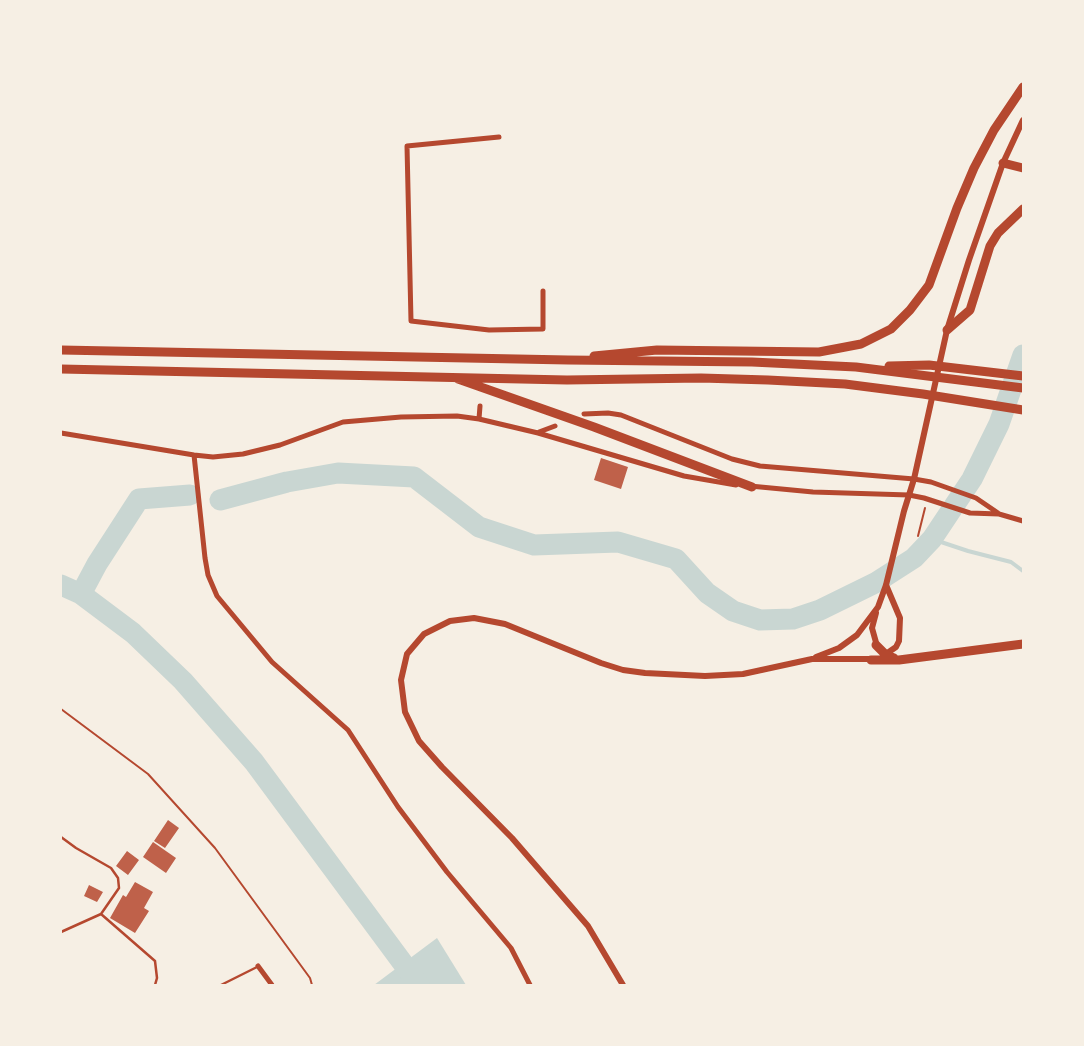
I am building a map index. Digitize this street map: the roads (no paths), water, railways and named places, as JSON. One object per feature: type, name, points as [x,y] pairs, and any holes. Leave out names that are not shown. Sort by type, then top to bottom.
[{"type":"highway","points":[[568,360],[603,354],[657,350],[819,352],[861,344],[891,329],[910,310],[929,284],[974,168],[994,130],[1023,87]]},
{"type":"highway","points":[[1003,163],[1023,168]]},
{"type":"highway","points":[[946,330],[970,310],[990,246],[998,233],[1022,209]]},
{"type":"highway","points":[[61,350],[752,362],[856,367],[1023,388]]},
{"type":"highway","points":[[856,367],[929,365],[1023,376]]},
{"type":"highway","points":[[61,369],[568,380],[758,379],[845,384],[924,394],[1023,410]]},
{"type":"highway","points":[[448,376],[594,427],[752,487]]},
{"type":"highway","points":[[871,660],[899,660],[1023,644]]},
{"type":"highway","points":[[876,645],[886,656],[899,660]]},
{"type":"street","points":[[896,647],[891,649],[881,648],[876,645],[872,628],[886,585],[914,479],[946,330],[1003,163],[1023,120]]},
{"type":"street","points":[[498,137],[408,146],[411,321],[488,333],[543,329],[542,291]]},
{"type":"street","points":[[479,419],[480,406]]},
{"type":"street","points":[[584,414],[608,412],[621,415],[724,456],[760,466],[931,482],[976,498],[999,514]]},
{"type":"street","points":[[61,433],[213,457],[243,454],[280,445],[335,425],[360,420],[457,416],[479,419],[538,433],[684,476],[752,487],[813,492],[909,496],[924,498],[970,513],[999,514],[1023,521]]},
{"type":"street","points":[[538,433],[555,426]]},
{"type":"street","points":[[194,455],[205,558],[208,576],[217,596],[272,662],[348,730],[398,807],[448,872],[511,948],[530,985]]},
{"type":"street","points":[[812,659],[871,660],[886,656],[896,647],[899,641],[900,618],[886,585]]},
{"type":"street","points":[[623,985],[588,926],[512,838],[419,741],[404,712],[402,680],[406,654],[424,634],[450,621],[474,618],[505,624],[616,668],[645,673],[705,676],[743,674],[812,659],[839,648],[857,635],[878,607]]},
{"type":"street","points":[[258,966],[272,985]]},
{"type":"lane","points":[[61,837],[111,868],[118,878],[119,888],[101,914],[61,932]]},
{"type":"lane","points":[[101,914],[154,962],[157,978],[156,985]]},
{"type":"lane","points":[[221,985],[258,966]]},
{"type":"waterway","points":[[220,500],[287,482],[338,473],[414,477],[479,527],[534,545],[618,542],[676,559],[707,593],[733,611],[760,620],[793,619],[820,610],[875,583],[914,558],[932,539],[972,479],[999,424],[1023,355]]},
{"type":"waterway","points":[[81,594],[97,564],[139,499],[190,495]]},
{"type":"waterway","points":[[932,539],[1011,562],[1023,571]]},
{"type":"waterway","points":[[61,585],[81,594],[133,633],[183,681],[254,762],[419,985]]}]
